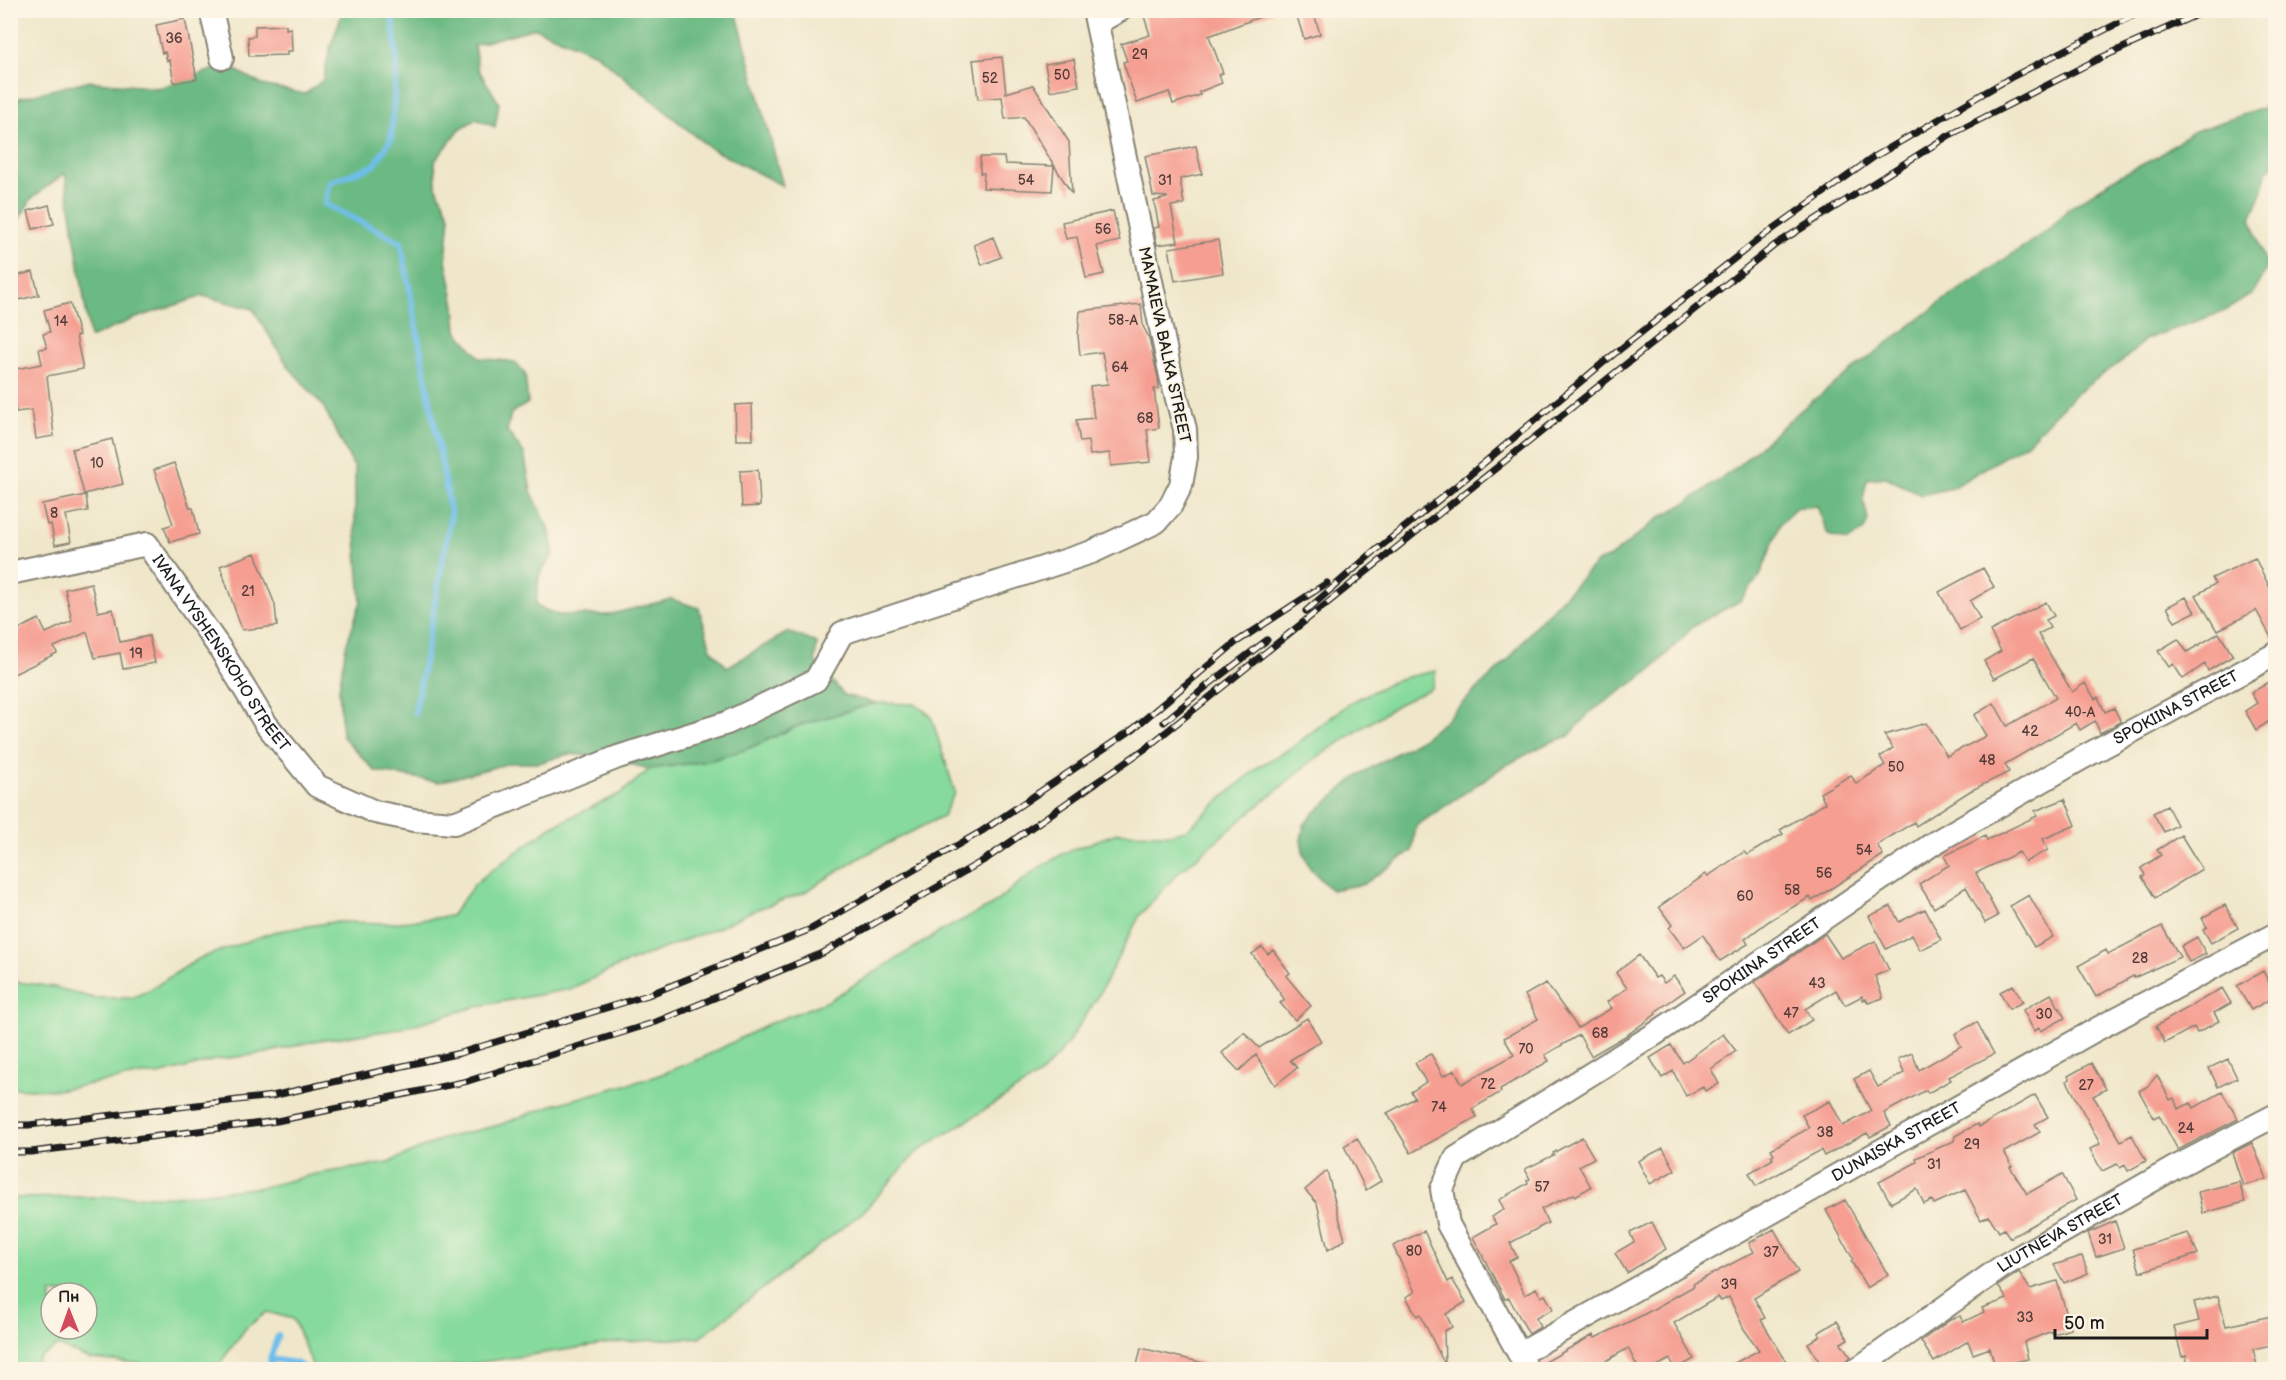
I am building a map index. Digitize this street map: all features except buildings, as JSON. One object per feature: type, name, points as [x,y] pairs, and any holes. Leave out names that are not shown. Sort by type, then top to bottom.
[{"type":"street","points":[[211,10],[222,58]]},
{"type":"street","points":[[1096,17],[1120,10]]},
{"type":"street","name":"MAMAIEVA BALKA STREET","points":[[317,786],[375,812],[414,820],[454,822],[618,758],[727,723],[816,680],[842,633],[1092,552],[1156,522],[1171,505],[1181,485],[1186,458],[1185,429],[1171,376],[1096,17]]},
{"type":"street","name":"IVANA VYSHENSKOHO STREET","points":[[10,573],[147,544],[221,650],[266,724],[317,786]]},
{"type":"street","name":"SPOKIINA STREET","points":[[1524,1362],[1448,1224],[1442,1189],[1456,1158],[1655,1034],[1934,843],[2082,758],[2276,654]]},
{"type":"street","name":"DUNAISKA STREET","points":[[1524,1362],[2097,1029],[2276,934]]},
{"type":"street","name":"LIUTNEVA STREET","points":[[1856,1370],[2003,1266],[2164,1173],[2276,1115]]},
{"type":"green space","points":[[343,11],[736,11],[783,186],[710,148],[596,54],[535,28],[474,45],[478,69],[499,103],[495,127],[476,119],[460,129],[435,161],[436,186],[450,216],[446,260],[455,306],[457,331],[480,358],[515,362],[525,373],[528,403],[511,413],[507,431],[524,453],[531,491],[549,528],[554,554],[539,575],[536,606],[558,615],[608,615],[671,599],[699,608],[711,649],[727,667],[788,632],[817,643],[815,661],[844,695],[876,703],[800,725],[747,749],[708,761],[650,769],[600,757],[568,754],[539,763],[510,763],[439,782],[375,771],[342,736],[339,688],[346,646],[361,601],[355,525],[355,469],[323,406],[288,366],[253,309],[203,296],[133,319],[90,338],[65,173],[32,198],[11,228],[11,100],[87,81],[159,88],[227,65],[262,85],[305,94],[323,80],[331,45]]},
{"type":"green space","points":[[2275,104],[2275,165],[2266,171],[2263,190],[2251,218],[2267,268],[2252,294],[2225,311],[2146,339],[2126,358],[2074,395],[2027,443],[1952,488],[1921,495],[1886,477],[1867,479],[1863,499],[1868,520],[1864,530],[1848,541],[1828,535],[1817,506],[1795,508],[1780,525],[1760,576],[1740,601],[1695,625],[1650,671],[1589,713],[1569,736],[1548,743],[1503,767],[1416,826],[1412,851],[1364,884],[1331,890],[1310,868],[1301,840],[1304,825],[1314,813],[1358,775],[1422,739],[1445,721],[1509,659],[1536,625],[1597,562],[1610,557],[1661,517],[1686,503],[1733,470],[1801,410],[1860,364],[1944,300],[2051,228],[2068,209],[2117,177],[2157,157],[2192,132]]},
{"type":"green space","points":[[1436,671],[1432,688],[1397,705],[1313,760],[1178,873],[1140,915],[1097,998],[1066,1046],[1040,1075],[917,1152],[863,1212],[700,1337],[612,1343],[469,1364],[415,1369],[314,1369],[293,1319],[267,1312],[246,1328],[220,1363],[145,1364],[90,1359],[58,1346],[39,1357],[36,1369],[11,1369],[11,1198],[174,1196],[264,1187],[315,1174],[387,1163],[445,1138],[499,1125],[553,1105],[654,1077],[704,1057],[768,1024],[828,1001],[943,930],[992,905],[1035,870],[1066,852],[1117,833],[1169,834],[1186,830],[1258,767],[1291,748],[1351,702],[1401,678]]},
{"type":"green space","points":[[876,703],[915,704],[931,716],[955,792],[943,816],[863,856],[803,893],[752,911],[719,927],[619,966],[570,989],[479,1006],[394,1030],[319,1040],[266,1053],[215,1060],[159,1075],[142,1075],[57,1090],[11,1088],[10,981],[54,987],[93,998],[132,998],[151,989],[198,959],[273,932],[333,922],[393,923],[451,916],[474,885],[488,873],[551,827],[621,793],[650,769],[708,761],[747,749],[800,725]]},
{"type":"waterway","points":[[392,10],[397,60],[391,139],[375,165],[330,182],[325,204],[401,242],[451,515],[415,713]]},
{"type":"waterway","points":[[272,1370],[270,1359],[278,1335]]},
{"type":"waterway","points":[[270,1359],[296,1363],[305,1368]]},
{"type":"railway","points":[[1306,611],[1370,555],[1604,362],[1759,239],[1874,157],[2010,78],[2144,10]]},
{"type":"railway","points":[[10,1152],[31,1152],[277,1121],[468,1081],[656,1022],[823,953],[986,859],[1146,748],[1775,245],[1948,136],[2096,60],[2207,10]]},
{"type":"railway","points":[[10,1125],[29,1125],[272,1096],[460,1053],[648,995],[811,929],[982,831],[1133,729],[1235,643],[1327,583]]},
{"type":"railway","points":[[1164,722],[1267,640]]}]
